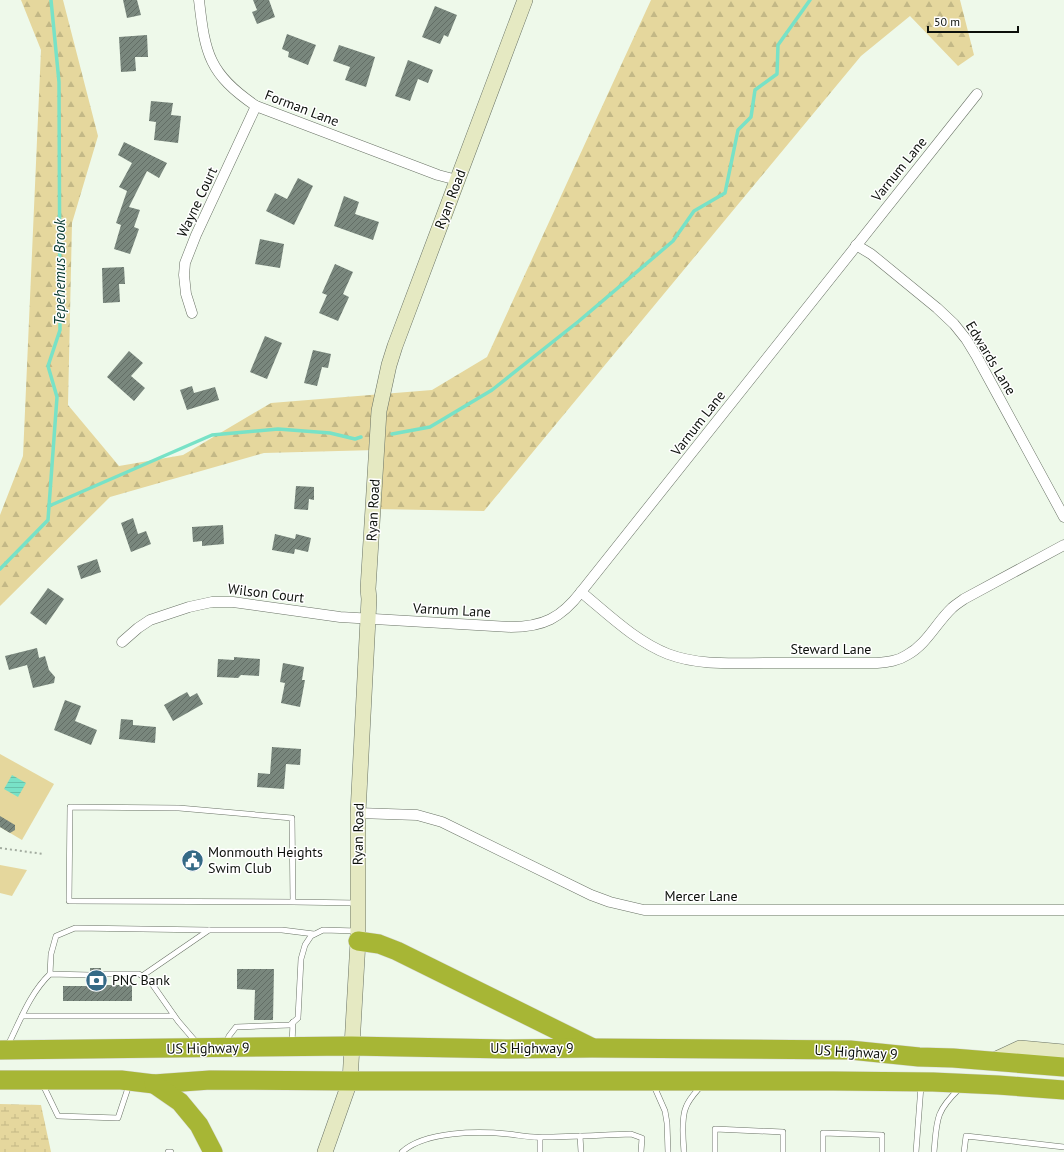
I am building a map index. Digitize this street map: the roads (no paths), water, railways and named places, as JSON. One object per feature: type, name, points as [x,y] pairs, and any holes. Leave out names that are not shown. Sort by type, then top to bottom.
[{"type":"highway","points":[[358,936],[397,951],[592,1048]]},
{"type":"highway","name":"US Highway 9","points":[[3,1050],[352,1046],[506,1049],[592,1048],[850,1050],[919,1057],[1064,1067]]},
{"type":"highway","name":"US Highway 9","points":[[0,1080],[130,1081],[154,1084],[210,1080],[832,1081],[964,1084],[1064,1090]]},
{"type":"highway","points":[[154,1084],[180,1102],[199,1125],[213,1152]]},
{"type":"street","name":"Forman Lane","points":[[199,0],[203,35],[210,59],[228,85],[238,94],[256,106],[438,175],[457,180]]},
{"type":"street","name":"Ryan Road","points":[[325,1152],[350,1081],[358,936],[358,813],[368,619],[368,588],[377,433],[384,385],[395,346],[525,0]]},
{"type":"street","name":"Varnum Lane","points":[[368,619],[526,627],[549,621],[572,605],[976,94]]},
{"type":"street","name":"Wayne Court","points":[[192,313],[186,294],[184,276],[185,263],[196,235],[256,106]]},
{"type":"street","name":"Edwards Lane","points":[[856,245],[871,254],[937,308],[954,324],[966,339],[978,357],[1064,517]]},
{"type":"street","name":"Steward Lane","points":[[581,592],[631,633],[668,653],[688,660],[718,663],[891,662],[916,650],[951,609],[964,599],[1064,545]]},
{"type":"street","name":"Wilson Court","points":[[122,642],[150,620],[189,607],[212,602],[233,602],[340,617],[368,619]]},
{"type":"street","name":"Mercer Lane","points":[[358,813],[417,815],[442,822],[591,894],[610,902],[644,910],[1064,910]]},
{"type":"street","points":[[992,1061],[1020,1048],[1064,1052]]},
{"type":"lane","points":[[293,902],[292,818],[179,808],[70,807],[69,901],[358,903]]},
{"type":"lane","points":[[3,1050],[34,994],[50,974],[50,954],[56,936],[75,928],[282,930],[315,934]]},
{"type":"lane","points":[[142,976],[209,930]]},
{"type":"lane","points":[[225,1048],[229,1036],[236,1028],[290,1025],[298,1018],[301,959],[305,945],[310,936],[323,930],[358,936]]},
{"type":"lane","points":[[50,974],[90,974]]},
{"type":"lane","points":[[101,974],[139,974],[150,981],[174,1016],[200,1048]]},
{"type":"lane","points":[[22,1016],[174,1016]]},
{"type":"lane","points":[[291,1047],[293,1022]]},
{"type":"lane","points":[[40,1080],[58,1116],[118,1118],[130,1081]]},
{"type":"lane","points":[[652,1080],[665,1111],[668,1152]]},
{"type":"lane","points":[[684,1152],[685,1109],[705,1080]]},
{"type":"lane","points":[[916,1152],[921,1083]]},
{"type":"lane","points":[[934,1152],[936,1122],[940,1112],[945,1103],[964,1084]]},
{"type":"lane","points":[[715,1152],[715,1129],[783,1132],[783,1152]]},
{"type":"lane","points":[[823,1152],[822,1133],[882,1135],[882,1152]]},
{"type":"lane","points":[[402,1152],[420,1140],[452,1134],[506,1134],[540,1138],[631,1134],[642,1138],[641,1152]]},
{"type":"lane","points":[[580,1136],[581,1152]]},
{"type":"lane","points":[[964,1152],[966,1136],[1064,1147]]},
{"type":"lane","points":[[540,1138],[540,1152]]},
{"type":"waterway","name":"Tepehemus Brook","points":[[0,569],[48,520],[57,397],[48,366],[60,330],[59,82],[51,0]]},
{"type":"waterway","points":[[392,434],[430,427],[492,390],[579,321],[673,241],[694,211],[725,193],[738,130],[751,117],[755,90],[777,74],[778,45],[810,0]]},
{"type":"waterway","points":[[49,506],[212,435],[278,429],[330,433],[355,439],[361,437]]},
{"type":"place","name":"Monmouth Heights Swim Club","points":[[192,860]]},
{"type":"place","name":"PNC Bank","points":[[96,980]]}]
